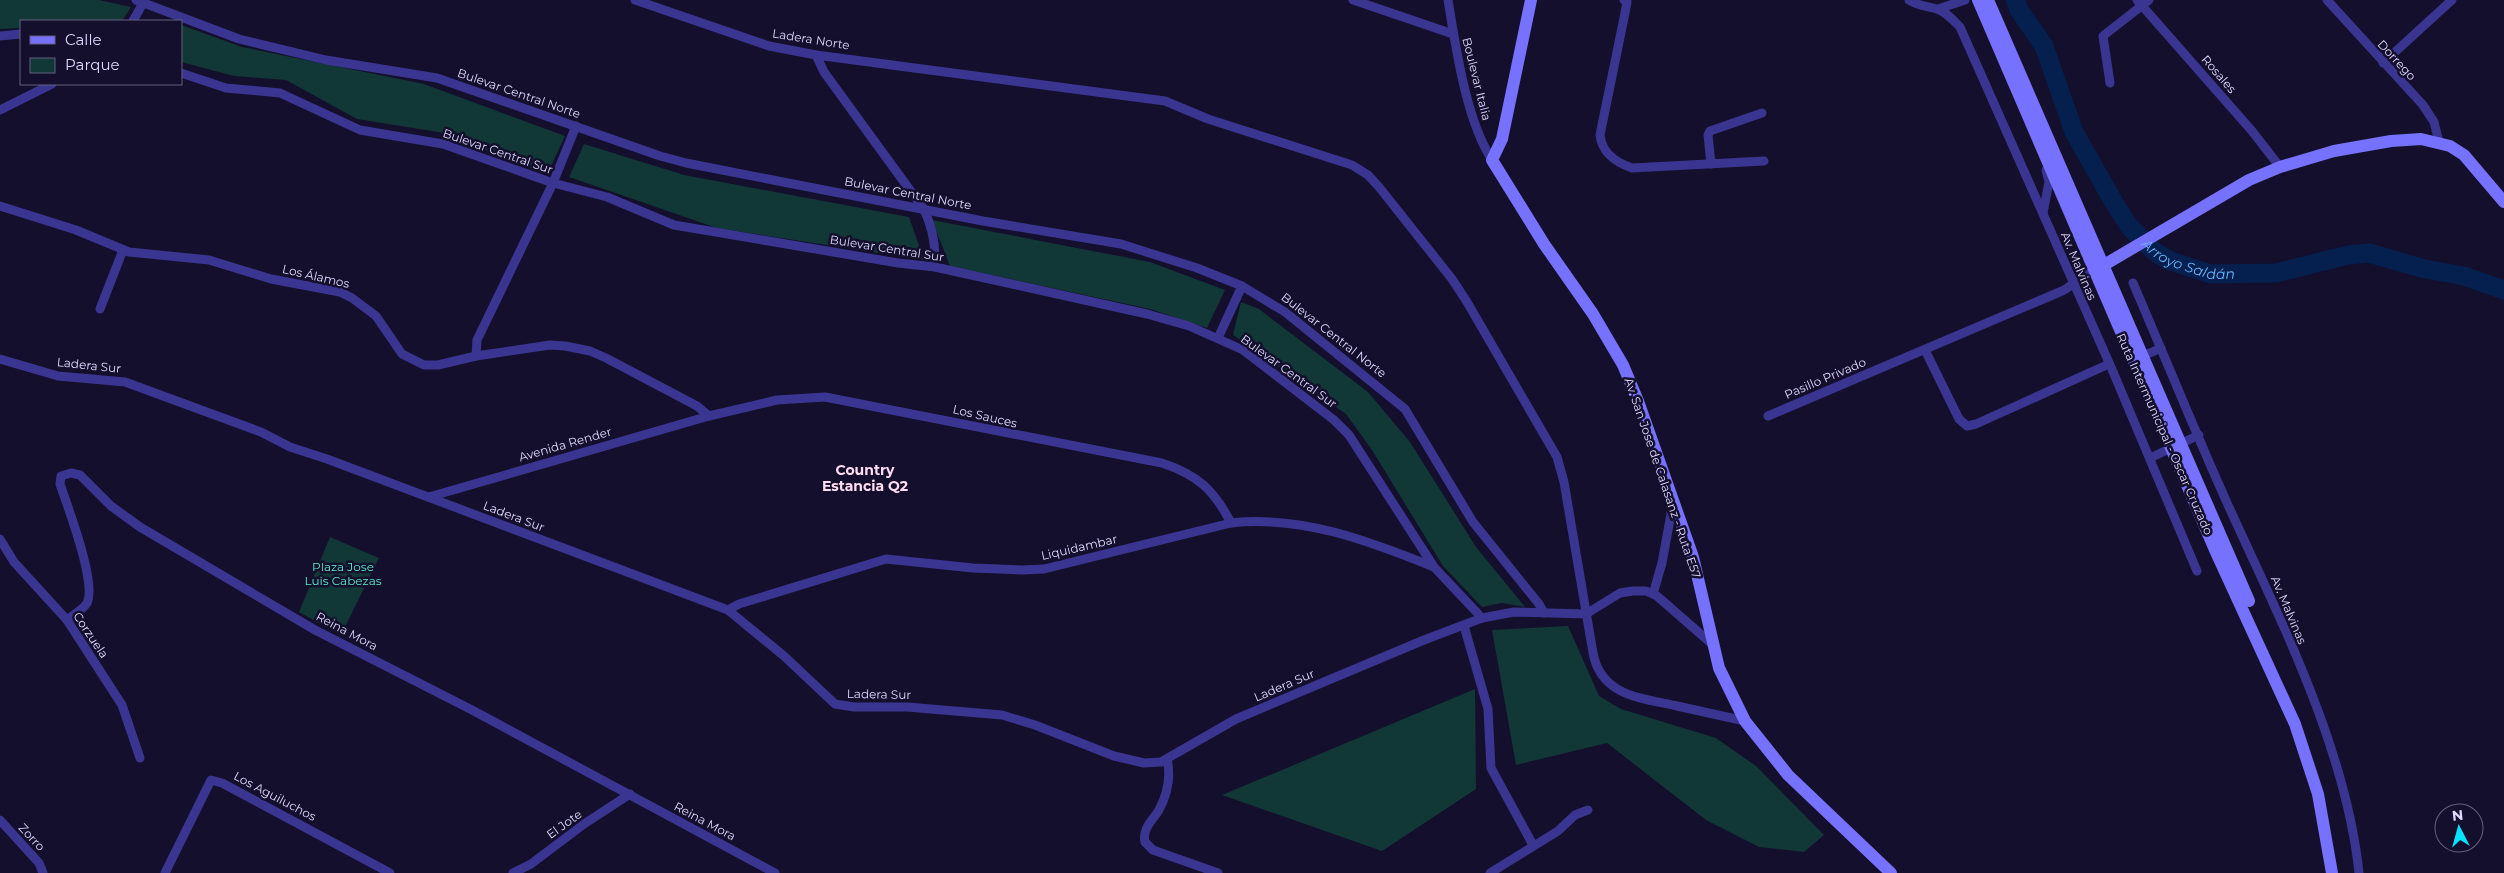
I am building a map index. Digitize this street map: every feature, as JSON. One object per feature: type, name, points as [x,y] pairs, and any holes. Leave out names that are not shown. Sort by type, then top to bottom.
[{"type":"main road","points":[[1492,160],[1502,139],[1531,0]]},
{"type":"main road","name":"Ruta Intermunicipal - Oscar Cruzado","points":[[1978,0],[2038,142],[2143,356],[2215,550],[2295,724],[2318,794],[2332,873]]},
{"type":"main road","name":"Ruta Intermunicipal - Oscar Cruzado","points":[[1988,0],[2099,268],[2302,725],[2325,799],[2339,873]]},
{"type":"main road","points":[[2099,268],[2249,180],[2280,166],[2334,151],[2391,141],[2421,139],[2439,142],[2464,155],[2504,202]]},
{"type":"main road","name":"Av. San Jose de Calasanz - Ruta E57","points":[[1492,160],[1619,358],[1638,401],[1697,571],[1712,644],[1723,677],[1745,721],[1788,775],[1892,873]]},
{"type":"street","name":"Ladera Norte","points":[[635,0],[770,46],[816,54],[1165,101],[1236,129],[1334,158],[1352,165],[1368,175],[1452,279],[1557,457],[1564,482],[1586,614],[1595,663],[1599,673],[1616,688],[1639,699],[1745,721]]},
{"type":"street","points":[[1353,0],[1453,34]]},
{"type":"street","name":"Boulevar Italia","points":[[1448,0],[1453,34],[1479,136],[1492,160]]},
{"type":"street","points":[[1624,0],[1627,2],[1600,135],[1601,144],[1619,164],[1632,168],[1764,161]]},
{"type":"street","name":"Av. Malvinas","points":[[1909,0],[1916,5],[1938,10],[1950,17],[1960,27],[2150,458],[2197,571]]},
{"type":"street","points":[[1938,10],[1965,0]]},
{"type":"street","name":"Dorrego","points":[[2327,0],[2423,105],[2434,122],[2439,142]]},
{"type":"street","points":[[2383,63],[2452,0]]},
{"type":"street","points":[[133,20],[140,2]]},
{"type":"street","name":"Bulevar Central Norte","points":[[140,2],[239,39],[326,60],[438,78],[686,162],[983,221],[1121,244],[1197,268],[1242,286],[1285,312],[1405,409],[1463,508],[1539,604],[1544,613]]},
{"type":"street","points":[[2110,83],[2103,36],[2142,2]]},
{"type":"street","name":"Rosales","points":[[2142,2],[2280,166]]},
{"type":"street","points":[[0,36],[20,34]]},
{"type":"street","points":[[816,54],[824,72],[923,208],[930,221],[936,250],[935,267]]},
{"type":"street","name":"Bulevar Central Sur","points":[[182,73],[226,88],[280,93],[360,130],[429,140],[553,183],[607,197],[688,229],[935,267],[1147,314],[1189,326],[1218,338],[1243,350],[1334,420],[1349,435],[1434,566],[1482,618]]},
{"type":"street","points":[[0,110],[50,85]]},
{"type":"street","points":[[2013,86],[2049,182],[2042,213]]},
{"type":"street","points":[[1711,164],[1708,135],[1710,131],[1762,113]]},
{"type":"street","points":[[476,356],[476,340],[553,183],[576,126]]},
{"type":"street","name":"Los Álamos","points":[[0,206],[76,230],[124,250],[209,260],[271,279],[340,292],[352,298],[376,316],[402,354],[424,365],[438,365],[476,356],[550,345],[590,351],[688,402],[709,416]]},
{"type":"street","points":[[100,309],[124,250]]},
{"type":"street","name":"Pasillo Privado","points":[[1768,416],[2073,285],[2086,273],[2099,268]]},
{"type":"street","name":"Av. Malvinas","points":[[2133,283],[2278,616],[2333,753],[2356,841],[2359,873]]},
{"type":"street","points":[[1218,338],[1242,286]]},
{"type":"street","points":[[2143,356],[2161,348]]},
{"type":"street","points":[[1925,350],[1959,419],[1967,426],[1976,424],[2109,364]]},
{"type":"street","name":"Ladera Sur","points":[[0,359],[58,376],[125,382],[261,432],[290,447],[429,497],[728,610],[784,656],[835,704],[843,706],[907,707],[989,713],[1035,724],[1132,761],[1153,764],[1167,759],[1236,719],[1424,640],[1482,618],[1514,612],[1586,614]]},
{"type":"street","name":"Los Sauces","points":[[709,416],[777,400],[825,397],[981,426],[1020,437],[1145,459],[1175,467],[1196,477],[1212,492],[1231,523]]},
{"type":"street","name":"Avenida Render","points":[[429,497],[709,416]]},
{"type":"street","points":[[2150,458],[2199,434]]},
{"type":"street","name":"Reina Mora","points":[[67,620],[85,607],[90,592],[84,561],[60,484],[61,476],[71,473],[80,475],[110,506],[140,527],[315,630],[472,710],[775,873]]},
{"type":"street","points":[[1653,594],[1662,563],[1673,503]]},
{"type":"street","name":"Liquidambar","points":[[728,610],[766,595],[886,559],[980,569],[1044,569],[1231,523],[1253,520],[1281,522],[1336,532],[1434,566]]},
{"type":"street","name":"Corzuela","points":[[0,540],[14,562],[67,620],[122,705],[140,758]]},
{"type":"street","points":[[1586,614],[1620,593],[1646,591],[1653,594],[1712,644]]},
{"type":"street","points":[[1464,626],[1488,709],[1491,768],[1533,845]]},
{"type":"street","points":[[1167,759],[1169,781],[1160,808],[1145,830],[1145,842],[1152,850],[1218,873]]},
{"type":"street","name":"Los Aguiluchos","points":[[166,873],[211,780],[222,782],[390,873]]},
{"type":"street","name":"El Jote","points":[[512,873],[531,864],[584,824],[630,794]]},
{"type":"street","points":[[1490,873],[1558,831],[1575,815],[1588,810]]},
{"type":"street","name":"Zorro","points":[[0,820],[39,863],[43,873]]},
{"type":"green space","points":[[0,0],[99,0],[131,7],[123,20],[20,20],[20,28],[0,29]]},
{"type":"green space","points":[[182,25],[242,47],[424,84],[565,136],[547,175],[444,133],[357,119],[286,80],[234,76],[182,62]]},
{"type":"green space","points":[[584,144],[684,175],[909,217],[924,260],[717,228],[569,177]]},
{"type":"green space","points":[[932,220],[1150,262],[1225,290],[1207,328],[1150,309],[950,266]]},
{"type":"green space","points":[[1241,302],[1259,309],[1368,392],[1410,442],[1476,547],[1525,607],[1502,603],[1482,607],[1443,566],[1372,450],[1346,414],[1233,335]]},
{"type":"green space","name":"Plaza Jose Luis Cabezas","points":[[330,537],[379,558],[341,635],[299,612]]},
{"type":"green space","points":[[1568,626],[1599,696],[1621,709],[1716,738],[1756,766],[1824,835],[1804,852],[1759,847],[1706,820],[1607,743],[1516,765],[1492,630]]},
{"type":"green space","points":[[1475,689],[1476,789],[1382,851],[1222,795]]},
{"type":"waterway","name":"Arroyo Saldán","points":[[2015,0],[2019,10],[2044,46],[2074,132],[2113,201],[2129,226],[2155,252],[2170,261],[2211,274],[2276,273],[2348,255],[2369,253],[2425,269],[2464,276],[2504,290]]},
{"type":"district","name":"Country Estancia Q2","points":[[865,478]]}]
